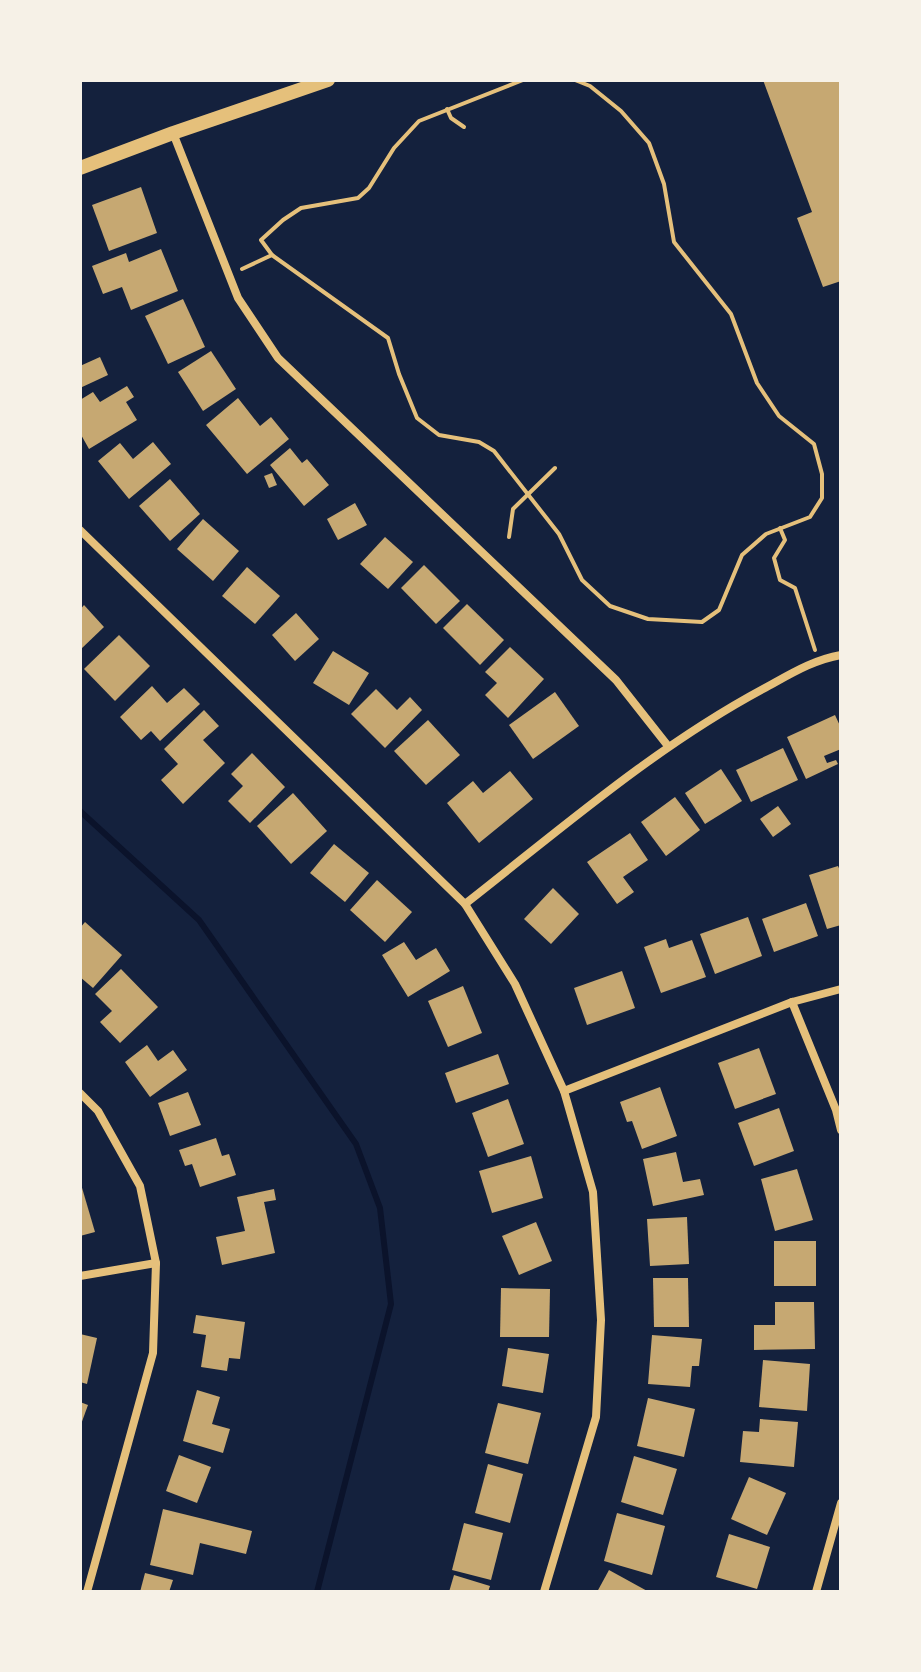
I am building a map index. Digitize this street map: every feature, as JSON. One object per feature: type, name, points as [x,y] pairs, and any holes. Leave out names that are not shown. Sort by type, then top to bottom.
[{"type":"street","points":[[80,168],[328,80]]},
{"type":"street","points":[[173,133],[238,298],[278,358],[616,680],[668,746]]},
{"type":"street","points":[[80,530],[465,904],[515,984],[564,1091],[593,1192],[601,1320],[596,1417],[544,1592]]},
{"type":"street","points":[[465,904],[668,746],[735,704],[818,659],[841,655]]},
{"type":"street","points":[[564,1091],[792,1002],[841,989]]},
{"type":"street","points":[[792,1002],[836,1110],[841,1130]]},
{"type":"street","points":[[80,1093],[98,1111],[140,1186],[156,1263],[153,1353],[87,1592]]},
{"type":"street","points":[[80,1276],[156,1263]]},
{"type":"street","points":[[816,1592],[841,1503]]},
{"type":"path","points":[[523,80],[419,121],[394,148],[369,188],[358,198],[301,208],[261,240],[272,255],[388,338],[417,418],[439,435],[479,442],[494,451],[559,534],[582,580],[610,606],[648,619],[702,622],[719,610],[742,555],[766,534],[810,517],[822,498],[822,474],[814,444],[779,416],[757,383],[731,314],[674,242],[664,184],[649,143],[621,111],[590,86],[575,80]]},
{"type":"path","points":[[447,109],[451,118],[464,127]]},
{"type":"path","points":[[229,276],[272,255]]},
{"type":"path","points":[[509,537],[513,509],[555,468]]},
{"type":"path","points":[[780,528],[785,540],[774,558],[780,580],[795,588],[818,659]]},
{"type":"building","points":[[763,80],[841,80],[841,281],[823,287],[797,218],[812,212]]},
{"type":"building","points":[[141,187],[157,233],[109,251],[92,205]]},
{"type":"building","points":[[161,249],[178,291],[131,310],[122,287],[103,294],[92,266],[126,253],[129,262]]},
{"type":"building","points":[[183,299],[205,347],[168,364],[145,316]]},
{"type":"building","points":[[211,351],[236,389],[203,411],[178,372]]},
{"type":"building","points":[[100,357],[108,375],[80,388],[80,366]]},
{"type":"building","points":[[127,386],[134,397],[126,402],[137,420],[89,449],[80,433],[80,400],[93,392],[100,402]]},
{"type":"building","points":[[238,398],[260,426],[271,417],[289,439],[247,474],[206,425]]},
{"type":"building","points":[[153,442],[171,464],[129,499],[98,461],[120,443],[133,459]]},
{"type":"building","points":[[290,448],[302,463],[307,459],[329,485],[304,506],[270,465]]},
{"type":"building","points":[[272,473],[277,485],[269,488],[264,476]]},
{"type":"building","points":[[170,479],[200,514],[170,541],[139,506]]},
{"type":"building","points":[[355,503],[367,525],[338,540],[327,519]]},
{"type":"building","points":[[203,519],[239,551],[213,581],[177,549]]},
{"type":"building","points":[[385,537],[413,562],[388,589],[360,564]]},
{"type":"building","points":[[424,565],[460,601],[436,624],[401,588]]},
{"type":"building","points":[[247,567],[280,596],[255,624],[222,596]]},
{"type":"building","points":[[467,604],[504,640],[480,665],[443,628]]},
{"type":"building","points":[[84,605],[104,627],[80,650],[80,610]]},
{"type":"building","points":[[296,613],[319,639],[295,661],[272,635]]},
{"type":"building","points":[[119,635],[150,666],[115,701],[84,669]]},
{"type":"building","points":[[510,647],[544,679],[508,718],[485,695],[497,683],[485,672]]},
{"type":"building","points":[[333,651],[369,673],[349,705],[313,683]]},
{"type":"building","points":[[152,686],[167,703],[184,688],[200,704],[160,741],[151,731],[141,740],[120,717]]},
{"type":"building","points":[[376,689],[397,710],[410,697],[422,710],[385,748],[351,714]]},
{"type":"building","points":[[555,692],[579,726],[533,759],[509,725]]},
{"type":"building","points":[[204,710],[219,726],[203,740],[225,763],[183,804],[161,780],[178,764],[164,749]]},
{"type":"building","points":[[835,715],[841,728],[841,749],[824,756],[827,763],[836,760],[838,764],[806,779],[787,737]]},
{"type":"building","points":[[428,720],[460,755],[426,785],[394,751]]},
{"type":"building","points":[[783,748],[798,780],[751,802],[736,770]]},
{"type":"building","points":[[252,753],[285,787],[250,823],[228,801],[243,786],[231,774]]},
{"type":"building","points":[[721,769],[742,801],[705,824],[685,793]]},
{"type":"building","points":[[510,771],[533,799],[479,843],[447,803],[473,781],[483,793]]},
{"type":"building","points":[[293,793],[327,831],[291,864],[257,826]]},
{"type":"building","points":[[675,797],[700,830],[666,856],[641,822]]},
{"type":"building","points":[[778,806],[791,824],[773,837],[760,819]]},
{"type":"building","points":[[630,833],[648,860],[623,877],[634,892],[617,904],[587,862]]},
{"type":"building","points":[[334,844],[369,873],[345,902],[310,873]]},
{"type":"building","points":[[838,866],[841,873],[841,925],[827,929],[809,875]]},
{"type":"building","points":[[377,880],[412,912],[385,942],[350,910]]},
{"type":"building","points":[[553,888],[579,914],[551,944],[524,919]]},
{"type":"building","points":[[806,903],[818,936],[774,952],[762,919]]},
{"type":"building","points":[[748,917],[762,956],[715,974],[700,934]]},
{"type":"building","points":[[85,922],[122,955],[93,988],[80,977],[80,928]]},
{"type":"building","points":[[666,939],[669,948],[692,940],[706,977],[661,993],[644,947]]},
{"type":"building","points":[[404,942],[416,960],[436,948],[450,971],[408,997],[382,955]]},
{"type":"building","points":[[121,969],[158,1007],[120,1043],[100,1022],[112,1011],[95,994]]},
{"type":"building","points":[[622,971],[635,1008],[587,1025],[574,988]]},
{"type":"building","points":[[463,986],[482,1033],[448,1047],[428,1001]]},
{"type":"building","points":[[147,1045],[158,1061],[173,1050],[187,1070],[150,1097],[125,1062]]},
{"type":"building","points":[[759,1048],[776,1094],[735,1109],[718,1063]]},
{"type":"building","points":[[498,1054],[509,1084],[456,1103],[445,1073]]},
{"type":"building","points":[[660,1087],[677,1136],[642,1149],[632,1121],[627,1122],[620,1102]]},
{"type":"building","points":[[188,1092],[201,1125],[170,1136],[158,1103]]},
{"type":"building","points":[[508,1099],[524,1144],[488,1157],[472,1113]]},
{"type":"building","points":[[779,1108],[794,1151],[754,1166],[738,1123]]},
{"type":"building","points":[[216,1138],[222,1156],[229,1154],[236,1175],[200,1187],[192,1164],[185,1166],[179,1150]]},
{"type":"building","points":[[676,1152],[683,1182],[700,1179],[704,1195],[653,1206],[643,1159]]},
{"type":"building","points":[[531,1156],[543,1198],[492,1213],[479,1171]]},
{"type":"building","points":[[797,1169],[813,1220],[775,1231],[761,1179]]},
{"type":"building","points":[[80,1181],[95,1232],[80,1236]]},
{"type":"building","points":[[274,1189],[276,1200],[264,1202],[275,1253],[222,1265],[216,1237],[245,1231],[237,1197]]},
{"type":"building","points":[[687,1217],[689,1264],[650,1266],[647,1219]]},
{"type":"building","points":[[536,1222],[552,1261],[519,1275],[502,1236]]},
{"type":"building","points":[[774,1241],[816,1241],[816,1286],[774,1286]]},
{"type":"building","points":[[653,1278],[688,1278],[689,1327],[654,1327]]},
{"type":"building","points":[[501,1288],[550,1289],[549,1337],[500,1337]]},
{"type":"building","points":[[775,1302],[814,1302],[815,1349],[754,1350],[754,1325],[775,1325]]},
{"type":"building","points":[[196,1315],[245,1322],[240,1359],[229,1358],[227,1371],[201,1367],[206,1335],[193,1333]]},
{"type":"building","points":[[80,1334],[97,1338],[87,1384],[80,1382]]},
{"type":"building","points":[[652,1335],[702,1339],[699,1366],[692,1366],[690,1387],[648,1384]]},
{"type":"building","points":[[508,1348],[549,1354],[543,1393],[502,1386]]},
{"type":"building","points":[[763,1360],[810,1364],[807,1411],[759,1407]]},
{"type":"building","points":[[197,1390],[220,1397],[212,1424],[230,1429],[223,1453],[183,1441]]},
{"type":"building","points":[[648,1398],[695,1409],[684,1457],[637,1446]]},
{"type":"building","points":[[80,1402],[88,1405],[80,1427]]},
{"type":"building","points":[[498,1403],[541,1413],[528,1464],[485,1453]]},
{"type":"building","points":[[760,1419],[798,1422],[794,1467],[740,1462],[743,1431],[759,1432]]},
{"type":"building","points":[[179,1455],[211,1467],[197,1503],[166,1491]]},
{"type":"building","points":[[634,1456],[677,1469],[663,1515],[621,1502]]},
{"type":"building","points":[[488,1464],[523,1474],[510,1523],[475,1513]]},
{"type":"building","points":[[749,1477],[786,1493],[767,1535],[731,1519]]},
{"type":"building","points":[[163,1509],[252,1531],[246,1554],[200,1543],[193,1575],[150,1565]]},
{"type":"building","points":[[617,1513],[665,1526],[652,1575],[604,1561]]},
{"type":"building","points":[[464,1523],[503,1533],[491,1580],[452,1570]]},
{"type":"building","points":[[729,1534],[770,1547],[757,1589],[716,1577]]},
{"type":"building","points":[[609,1570],[649,1592],[597,1592]]},
{"type":"building","points":[[145,1573],[173,1580],[169,1592],[140,1592]]},
{"type":"building","points":[[454,1575],[490,1586],[488,1592],[449,1592]]},
{"type":"waterway","points":[[80,811],[199,920],[356,1144],[380,1208],[391,1304],[317,1592]]}]
